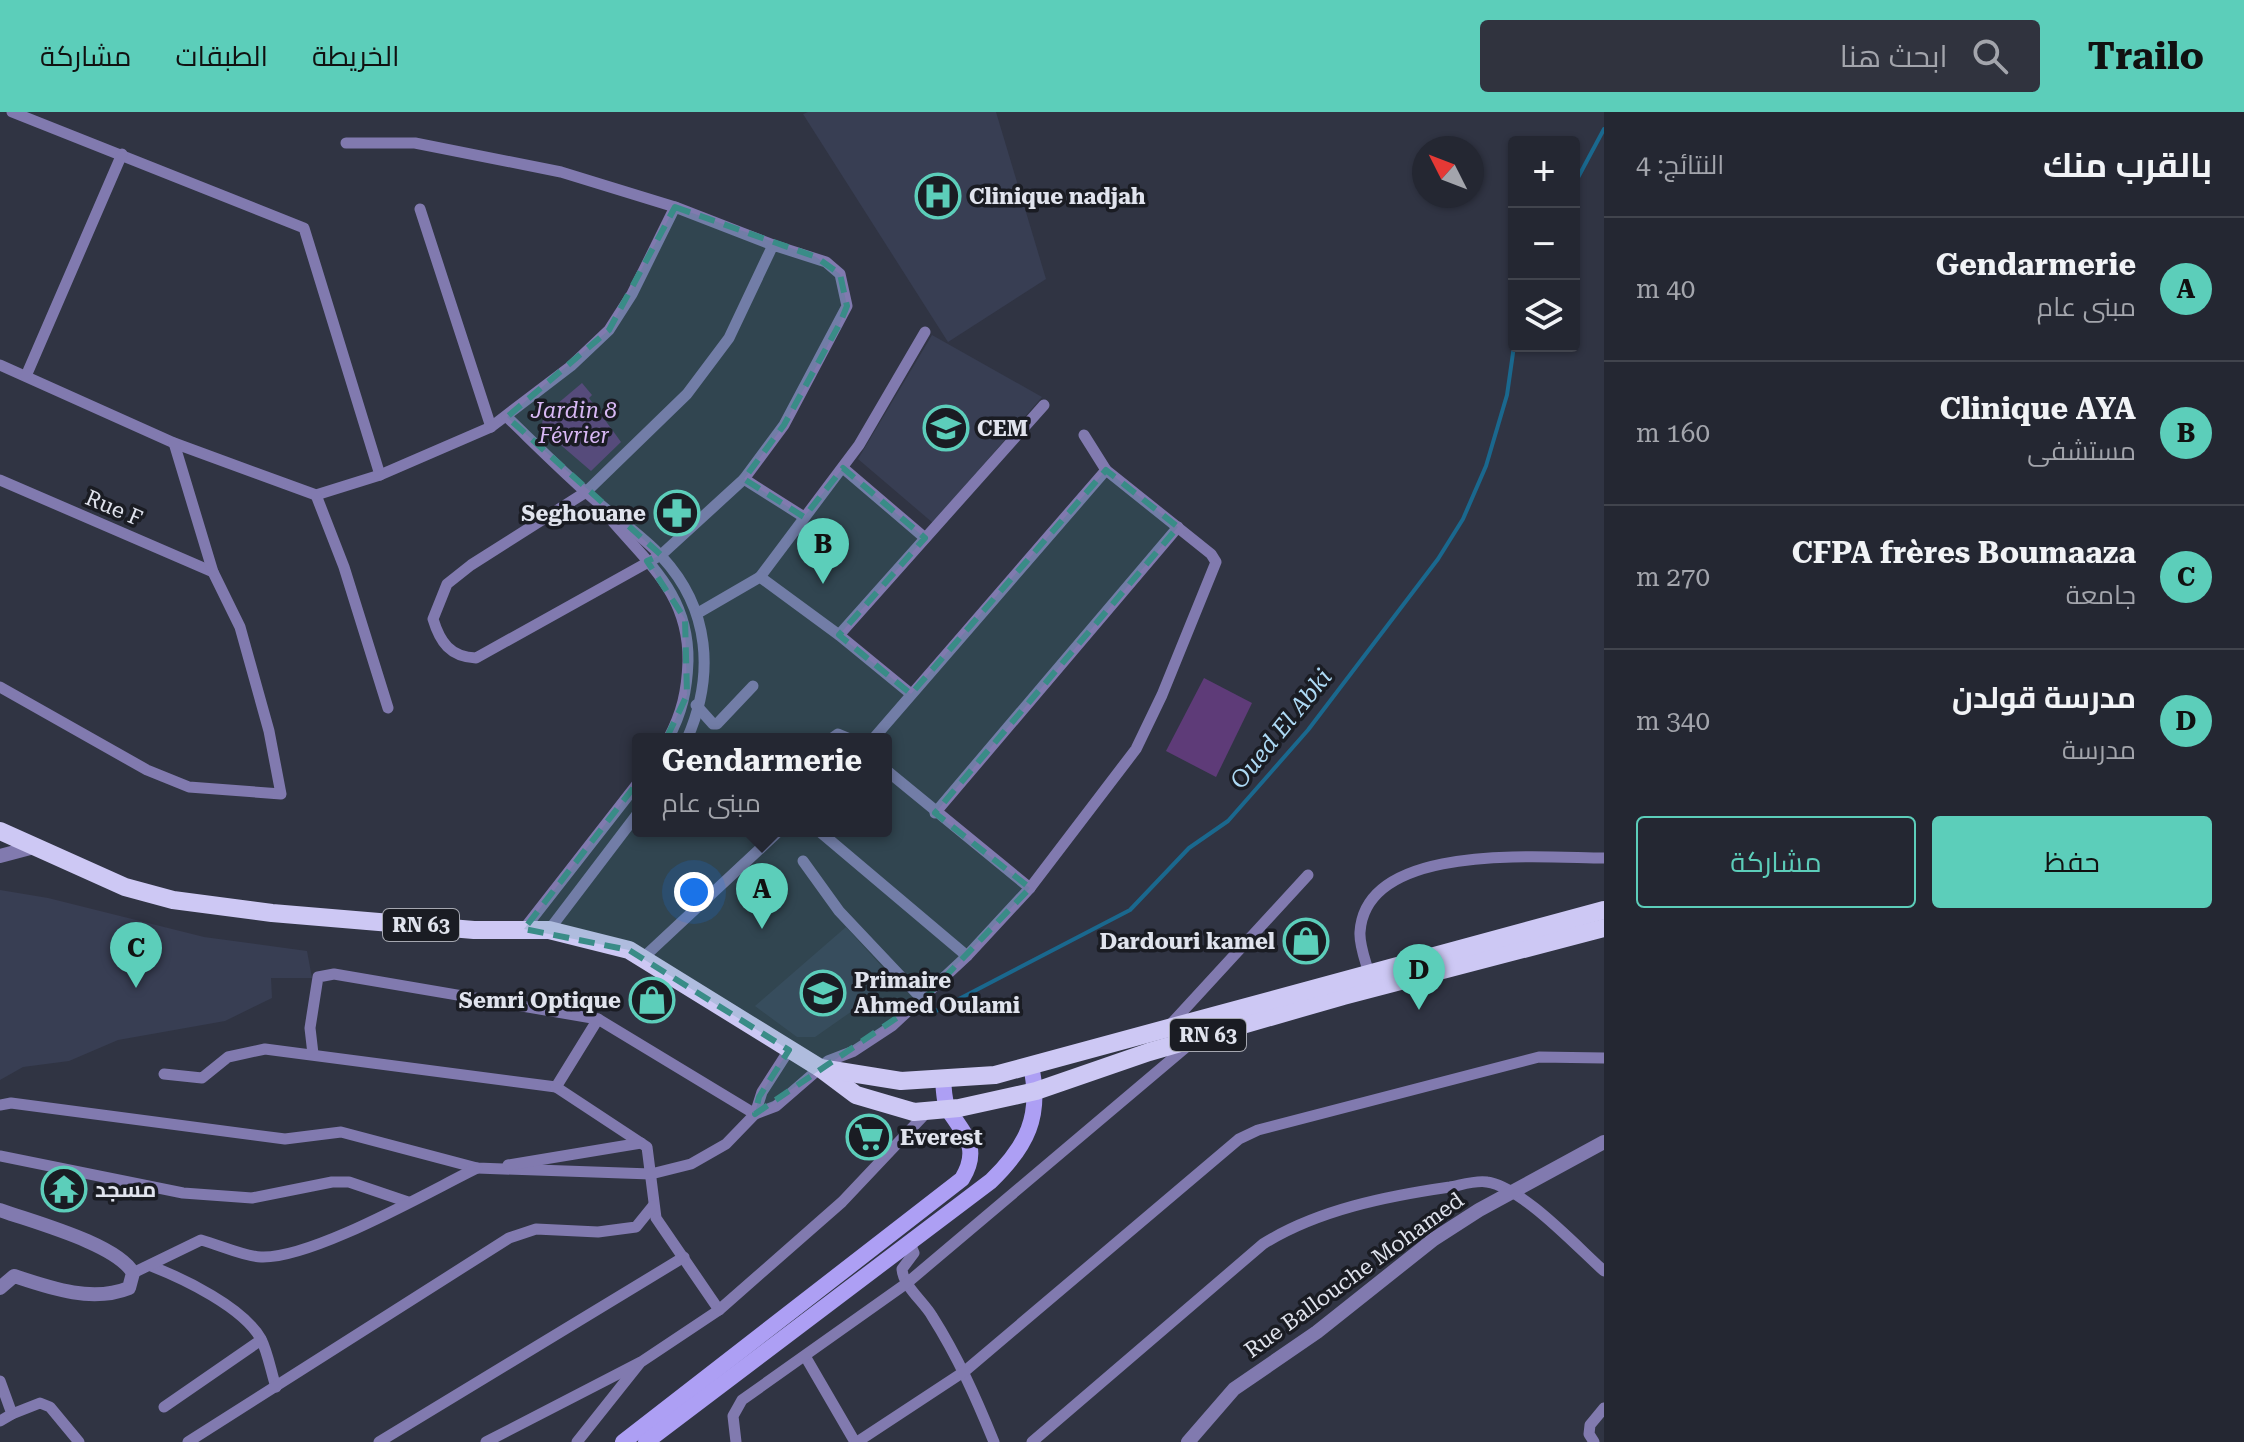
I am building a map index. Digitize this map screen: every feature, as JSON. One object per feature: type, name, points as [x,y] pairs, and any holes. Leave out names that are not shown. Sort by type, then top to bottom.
[{"type":"main road","name":"RN 63","points":[[0,831],[125,887],[213,907],[474,930],[549,930],[617,946],[644,957],[820,1068],[863,1099],[897,1110],[947,1109],[1036,1091],[1197,1038],[1604,928]]},
{"type":"main road","name":"RN 63","points":[[820,1068],[885,1080],[943,1080],[995,1075],[1604,910]]},
{"type":"main road","points":[[646,1442],[991,1181],[1009,1163],[1034,1114],[1036,1091],[1031,1066]]},
{"type":"main road","points":[[623,1442],[951,1191],[971,1164],[971,1155],[960,1122],[947,1109],[943,1080]]},
{"type":"street","points":[[12,112],[304,228],[380,475]]},
{"type":"street","points":[[346,143],[415,143],[561,172],[675,207],[826,262],[840,274],[847,306],[784,425],[744,479],[661,555],[476,658],[461,657],[450,651],[439,638],[433,619],[447,584],[471,565],[586,492],[687,394],[729,338],[773,245]]},
{"type":"street","points":[[26,376],[122,154]]},
{"type":"street","points":[[0,365],[174,443],[316,495],[380,475],[491,427],[571,366],[609,330],[639,281],[675,207]]},
{"type":"street","points":[[420,209],[491,427]]},
{"type":"street","points":[[698,613],[760,577],[843,468],[925,332]]},
{"type":"street","points":[[839,635],[1044,405]]},
{"type":"street","points":[[507,417],[586,492],[661,555],[688,591],[698,613],[703,658],[698,708],[689,733]]},
{"type":"street","points":[[755,1114],[776,1106],[833,1058],[854,1051],[923,1000],[1030,888],[1136,749],[1162,695],[1216,562],[1211,554],[1106,470],[1084,435]]},
{"type":"street","points":[[0,687],[147,770],[189,787],[281,794],[269,731],[240,627],[213,572],[174,443]]},
{"type":"street","points":[[843,468],[925,538]]},
{"type":"street","points":[[878,733],[1106,470]]},
{"type":"street","points":[[744,479],[804,517]]},
{"type":"street","name":"Rue F","points":[[0,480],[213,572]]},
{"type":"street","points":[[586,492],[671,590],[685,619],[687,695],[671,733]]},
{"type":"street","points":[[316,495],[348,579],[388,708]]},
{"type":"street","points":[[935,813],[1178,527]]},
{"type":"street","points":[[760,577],[839,635],[911,694]]},
{"type":"street","points":[[687,695],[713,724],[717,724],[753,686]]},
{"type":"street","points":[[892,775],[1030,888]]},
{"type":"street","points":[[524,929],[632,791]]},
{"type":"street","points":[[549,930],[632,821]]},
{"type":"street","points":[[644,957],[773,837]]},
{"type":"street","points":[[826,837],[967,956]]},
{"type":"street","points":[[0,856],[34,847]]},
{"type":"street","points":[[1369,974],[1360,933],[1367,907],[1386,887],[1421,867],[1455,861],[1604,858]]},
{"type":"street","points":[[803,861],[839,911],[923,1000]]},
{"type":"street","points":[[1165,1031],[1308,875]]},
{"type":"street","points":[[313,1054],[313,993],[318,977],[334,974],[598,1019],[755,1114]]},
{"type":"street","points":[[556,1087],[598,1019]]},
{"type":"street","points":[[736,1442],[733,1416],[742,1400],[907,1283],[1197,1038]]},
{"type":"street","points":[[164,1074],[202,1078],[228,1057],[265,1049],[556,1087],[641,1143],[649,1153],[653,1206],[659,1223],[719,1310]]},
{"type":"street","points":[[0,1105],[11,1103],[146,1118],[232,1134],[285,1139],[341,1132],[477,1168],[651,1174],[671,1171],[709,1155],[734,1137],[755,1114],[762,1092],[789,1050]]},
{"type":"street","points":[[805,1356],[856,1442],[965,1371],[1239,1139],[1258,1130],[1539,1057],[1576,1055],[1604,1058]]},
{"type":"street","points":[[486,1442],[641,1362],[719,1310],[842,1202],[928,1111]]},
{"type":"street","name":"Rue Ballouche Mohamed","points":[[1188,1442],[1234,1389],[1317,1332],[1434,1239],[1604,1142]]},
{"type":"street","points":[[491,1169],[641,1143]]},
{"type":"street","points":[[0,1156],[183,1193],[252,1198],[340,1182],[408,1202]]},
{"type":"street","points":[[133,1273],[201,1240],[260,1257],[296,1252],[477,1168]]},
{"type":"street","points":[[1032,1442],[1263,1244],[1290,1227],[1316,1217],[1428,1190],[1487,1182],[1514,1193],[1604,1271]]},
{"type":"street","points":[[188,1442],[509,1238],[536,1229],[598,1232],[636,1227],[653,1206]]},
{"type":"street","points":[[0,1211],[105,1250],[127,1263],[133,1273],[129,1288],[116,1293],[90,1295],[14,1276],[0,1288]]},
{"type":"street","points":[[910,1243],[913,1256],[901,1274],[925,1305],[965,1371],[994,1442]]},
{"type":"street","points":[[379,1442],[684,1257]]},
{"type":"street","points":[[151,1266],[185,1280],[215,1298],[252,1327],[261,1340],[276,1387]]},
{"type":"street","points":[[164,1407],[261,1340]]},
{"type":"street","points":[[577,1442],[641,1362]]},
{"type":"street","points":[[0,1381],[12,1414]]},
{"type":"street","points":[[0,1421],[40,1403],[50,1407],[79,1442]]},
{"type":"street","points":[[1594,1442],[1589,1434],[1590,1425],[1604,1408]]},
{"type":"highlighted area","points":[[675,207],[816,257],[840,274],[847,306],[840,323],[784,425],[744,479],[804,517],[843,468],[925,538],[839,635],[911,694],[1106,470],[1178,527],[935,813],[1030,888],[923,1000],[755,1114],[759,1097],[789,1050],[629,950],[524,929],[658,756],[687,695],[685,619],[647,561],[661,555],[507,417],[609,330]]},
{"type":"shaded area","name":"Clinique nadjah","points":[[996,112],[1046,279],[948,342],[803,114]]},
{"type":"shaded area","name":"CEM","points":[[932,335],[1042,397],[933,523],[858,459]]},
{"type":"shaded area","points":[[0,890],[48,898],[204,937],[307,951],[312,978],[271,978],[272,998],[225,1021],[118,1040],[69,1061],[23,1067],[0,1080]]},
{"type":"shaded area","name":"Primaire Ahmed Oulami","points":[[846,927],[895,981],[815,1037],[797,1037],[755,1006]]},
{"type":"green space","name":"Jardin 8 Février","points":[[582,383],[592,395],[589,398],[621,442],[591,471],[541,428],[544,415]]},
{"type":"green space","points":[[1204,678],[1252,703],[1216,777],[1166,751]]},
{"type":"waterway","name":"Oued El Abki","points":[[1580,174],[1604,129]]},
{"type":"waterway","name":"Oued El Abki","points":[[934,1012],[1130,910],[1189,848],[1228,821],[1308,730],[1438,559],[1463,519],[1486,466],[1507,395],[1513,352]]},
{"type":"place","name":"Clinique nadjah","points":[[938,196]]},
{"type":"place","name":"CEM","points":[[946,428]]},
{"type":"place","name":"Seghouane","points":[[677,513]]},
{"type":"place","name":"Clinique AYA","points":[[823,584]]},
{"type":"place","name":"Gendarmerie","points":[[762,929]]},
{"type":"place","name":"Dardouri kamel","points":[[1306,941]]},
{"type":"place","name":"CFPA frères Boumaaza","points":[[136,988]]},
{"type":"place","name":"Primaire Ahmed Oulami","points":[[823,993]]},
{"type":"place","name":"Semri Optique","points":[[652,1000]]},
{"type":"place","name":"مدرسة قولدن","points":[[1419,1010]]},
{"type":"place","name":"Everest","points":[[869,1137]]},
{"type":"place","name":"مسجد","points":[[64,1189]]}]
